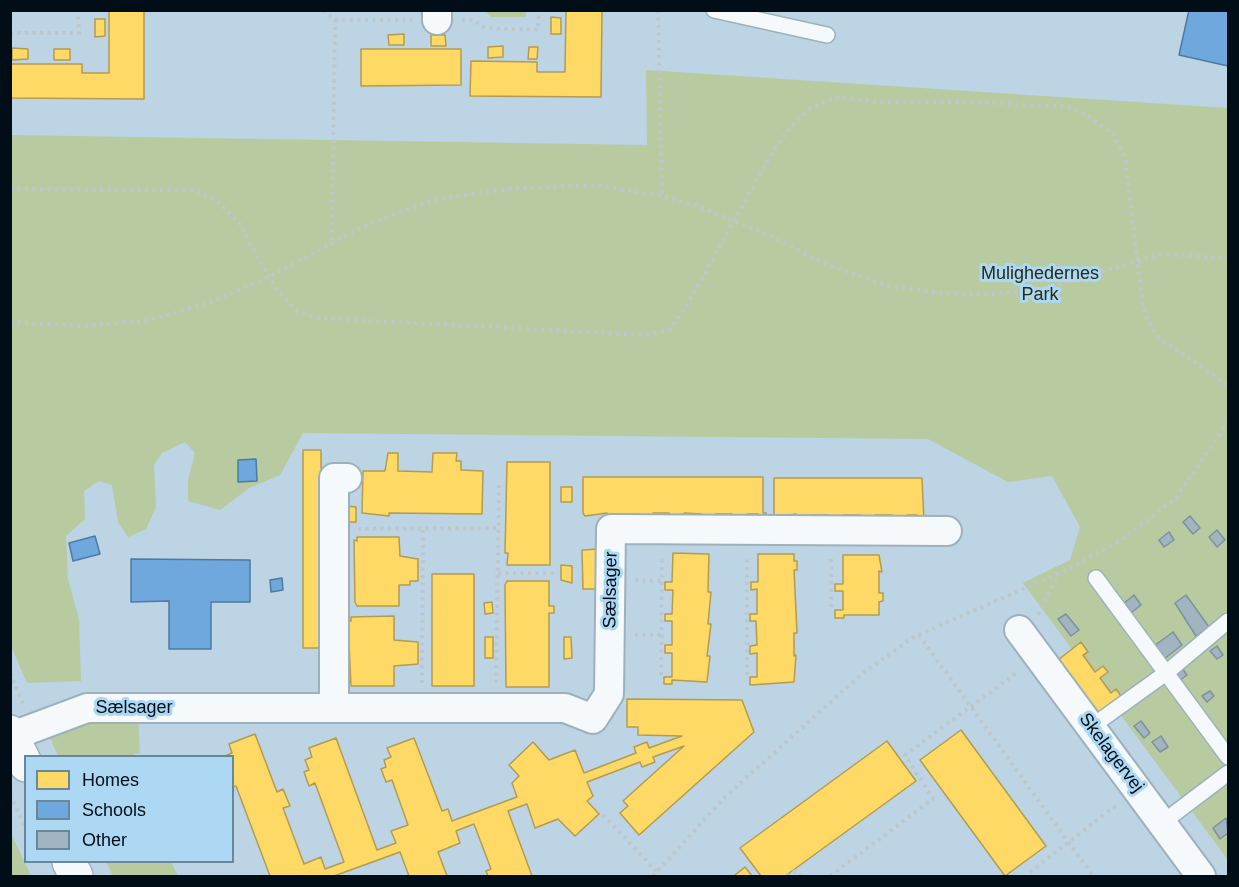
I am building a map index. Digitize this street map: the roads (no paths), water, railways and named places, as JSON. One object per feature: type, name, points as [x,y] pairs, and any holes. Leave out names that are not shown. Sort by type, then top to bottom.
[{"type":"street","points":[[334,707],[333,478],[347,477]]},
{"type":"street","name":"Sælsager","points":[[16,744],[87,708],[565,708],[593,719],[609,694],[611,529],[947,531]]},
{"type":"street","name":"Skelagervej","points":[[1019,630],[1201,876]]},
{"type":"lane","points":[[714,10],[827,35]]},
{"type":"lane","points":[[1096,578],[1228,757]]},
{"type":"lane","points":[[1091,727],[1166,673],[1228,621]]},
{"type":"lane","points":[[1162,823],[1228,773]]},
{"type":"park label","name":"Mulighedernes Park","points":[[1040,284]]}]
